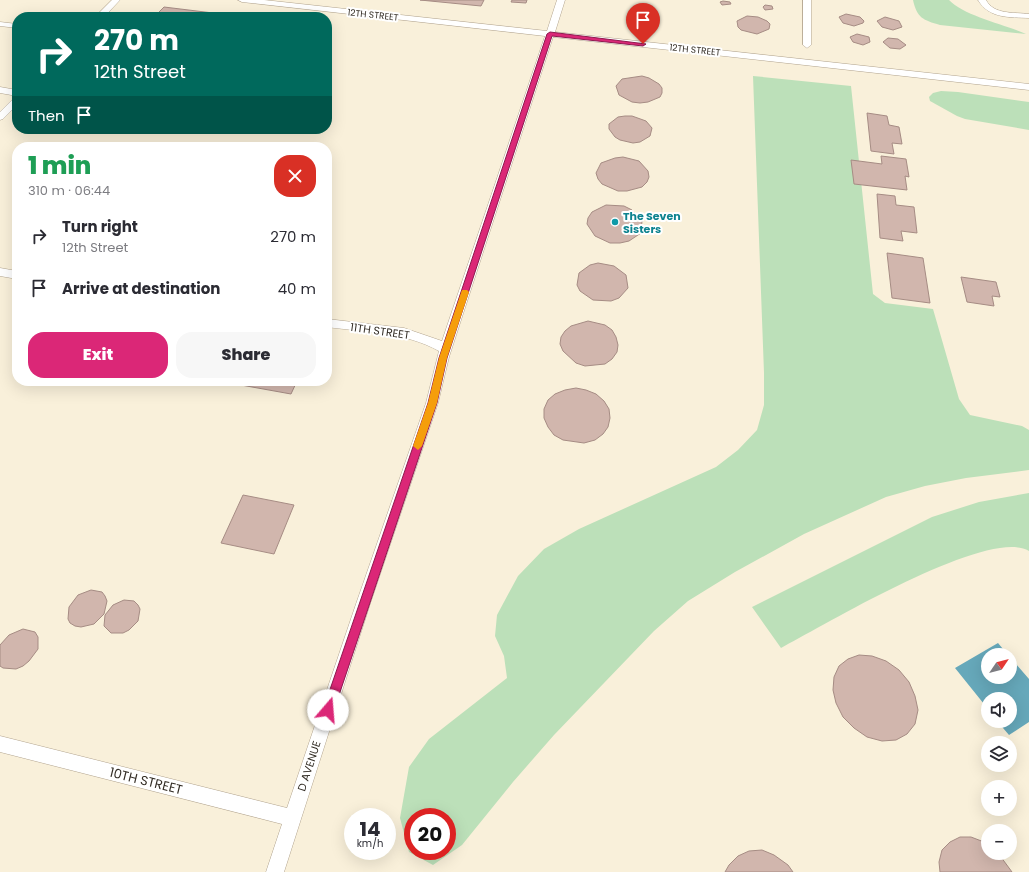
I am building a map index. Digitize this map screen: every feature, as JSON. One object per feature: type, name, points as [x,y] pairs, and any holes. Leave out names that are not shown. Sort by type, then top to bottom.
[{"type":"lane","points":[[104,12],[116,0]]},
{"type":"lane","name":"12TH STREET","points":[[242,0],[1029,87]]},
{"type":"lane","name":"D AVENUE","points":[[275,872],[432,403],[446,349],[561,0]]},
{"type":"lane","points":[[807,0],[807,45]]},
{"type":"lane","points":[[982,0],[990,10],[998,13],[1029,16]]},
{"type":"lane","points":[[0,24],[12,25]]},
{"type":"lane","points":[[0,90],[12,92]]},
{"type":"lane","points":[[0,117],[12,105]]},
{"type":"lane","points":[[0,272],[12,274]]},
{"type":"lane","name":"11TH STREET","points":[[332,324],[409,334],[433,341],[446,349]]},
{"type":"lane","name":"10TH STREET","points":[[0,744],[292,818]]},
{"type":"shaded area","points":[[0,0],[1029,0],[1029,872],[0,872]]},
{"type":"green space","points":[[913,0],[949,0],[964,11],[1026,34],[940,25],[929,22],[919,15]]},
{"type":"green space","points":[[753,76],[851,86],[873,294],[885,303],[933,309],[959,399],[970,415],[1022,426],[1029,430],[1029,470],[966,478],[925,486],[886,497],[804,534],[735,572],[688,601],[654,631],[554,735],[513,782],[462,845],[456,849],[456,808],[404,808],[404,833],[400,818],[409,767],[429,739],[507,678],[504,656],[495,636],[497,615],[518,576],[544,549],[579,529],[716,467],[738,450],[757,430],[764,405]]},
{"type":"green space","points":[[941,91],[1029,102],[1029,130],[965,119],[957,116],[930,101],[929,97],[933,93]]},
{"type":"green space","points":[[1029,493],[1029,551],[1009,547],[979,553],[944,565],[867,601],[781,648],[752,607],[932,517],[979,502]]},
{"type":"green space","points":[[424,860],[440,860],[433,865]]},
{"type":"water","points":[[998,643],[1002,648],[989,648]]},
{"type":"water","points":[[981,653],[981,684],[1017,684],[1017,665],[1029,679],[1029,722],[1009,735],[1003,728],[1017,728],[1017,692],[981,692],[981,700],[955,668]]},
{"type":"building","points":[[420,0],[484,0],[481,6]]},
{"type":"building","points":[[512,0],[527,0],[526,3],[511,2]]},
{"type":"building","points":[[720,2],[730,2],[731,4],[722,5]]},
{"type":"building","points":[[765,5],[772,6],[773,9],[765,10],[763,7]]},
{"type":"building","points":[[164,7],[205,12],[159,12]]},
{"type":"building","points":[[639,11],[651,12],[655,17],[650,20],[640,20],[635,16]]},
{"type":"building","points":[[846,14],[860,17],[864,21],[863,23],[854,26],[843,23],[839,17]]},
{"type":"building","points":[[747,16],[758,17],[767,21],[770,24],[769,29],[757,34],[741,30],[738,27],[737,21]]},
{"type":"building","points":[[885,17],[899,21],[902,27],[893,30],[882,27],[877,21]]},
{"type":"building","points":[[857,34],[869,37],[870,42],[863,45],[853,42],[850,37]]},
{"type":"building","points":[[888,38],[898,39],[906,45],[900,49],[890,48],[883,42]]},
{"type":"building","points":[[642,76],[659,84],[662,88],[660,97],[648,102],[640,103],[632,102],[619,95],[616,86],[622,79]]},
{"type":"building","points":[[867,113],[887,116],[889,125],[899,127],[902,144],[892,143],[894,154],[871,151]]},
{"type":"building","points":[[632,116],[646,121],[652,128],[650,136],[640,142],[633,143],[620,140],[615,137],[609,129],[609,124],[618,117]]},
{"type":"building","points":[[881,156],[906,159],[909,177],[905,176],[907,190],[854,184],[851,160],[882,164]]},
{"type":"building","points":[[623,157],[639,161],[648,171],[649,177],[647,182],[642,187],[627,191],[618,191],[602,184],[598,179],[596,173],[601,163]]},
{"type":"building","points":[[877,194],[895,196],[896,205],[914,207],[917,233],[901,231],[903,241],[880,238]]},
{"type":"building","name":"The Seven Sisters","points":[[606,205],[624,206],[632,210],[642,221],[641,233],[629,241],[620,243],[610,243],[595,236],[587,224],[588,218],[592,212]]},
{"type":"building","points":[[887,253],[923,258],[930,303],[892,298]]},
{"type":"building","points":[[598,263],[614,266],[626,275],[628,288],[619,298],[611,301],[593,300],[580,291],[577,285],[579,273],[590,265]]},
{"type":"building","points":[[961,277],[996,282],[1000,297],[992,296],[994,306],[967,302]]},
{"type":"building","points":[[588,321],[605,325],[612,330],[616,337],[618,345],[617,352],[612,359],[605,364],[585,366],[576,363],[563,351],[560,344],[561,337],[571,326]]},
{"type":"building","points":[[247,386],[295,386],[291,394]]},
{"type":"building","points":[[576,388],[596,394],[604,401],[609,409],[610,418],[608,427],[603,434],[595,440],[584,443],[563,440],[554,435],[544,418],[544,409],[548,400],[555,394]]},
{"type":"building","points":[[243,495],[294,505],[274,554],[221,543]]},
{"type":"building","points":[[91,590],[102,592],[105,596],[107,601],[104,614],[94,624],[81,627],[75,626],[70,623],[68,619],[69,607],[78,595]]},
{"type":"building","points":[[124,600],[134,601],[138,605],[140,609],[138,621],[129,630],[123,633],[111,633],[104,626],[105,615],[113,605]]},
{"type":"building","points":[[23,629],[35,632],[38,637],[38,649],[23,666],[16,669],[3,668],[0,666],[0,645],[9,635]]},
{"type":"building","points":[[859,655],[872,656],[886,661],[899,670],[909,682],[915,696],[918,710],[915,724],[907,734],[896,740],[882,741],[867,737],[854,728],[843,717],[836,703],[833,690],[834,677],[839,666],[848,659]]},
{"type":"building","points":[[960,837],[971,837],[981,841],[981,860],[1003,860],[1012,872],[940,872],[939,862],[942,850],[950,842]]},
{"type":"building","points":[[762,850],[774,855],[788,865],[793,872],[725,872],[729,865],[738,856],[749,851]]},
{"type":"slow traffic","points":[[418,446],[432,403],[443,358],[465,292]]},
{"type":"place","name":"The Seven Sisters","points":[[615,222]]},
{"type":"route","points":[[328,710],[432,403],[443,358],[550,34],[643,44]]}]
